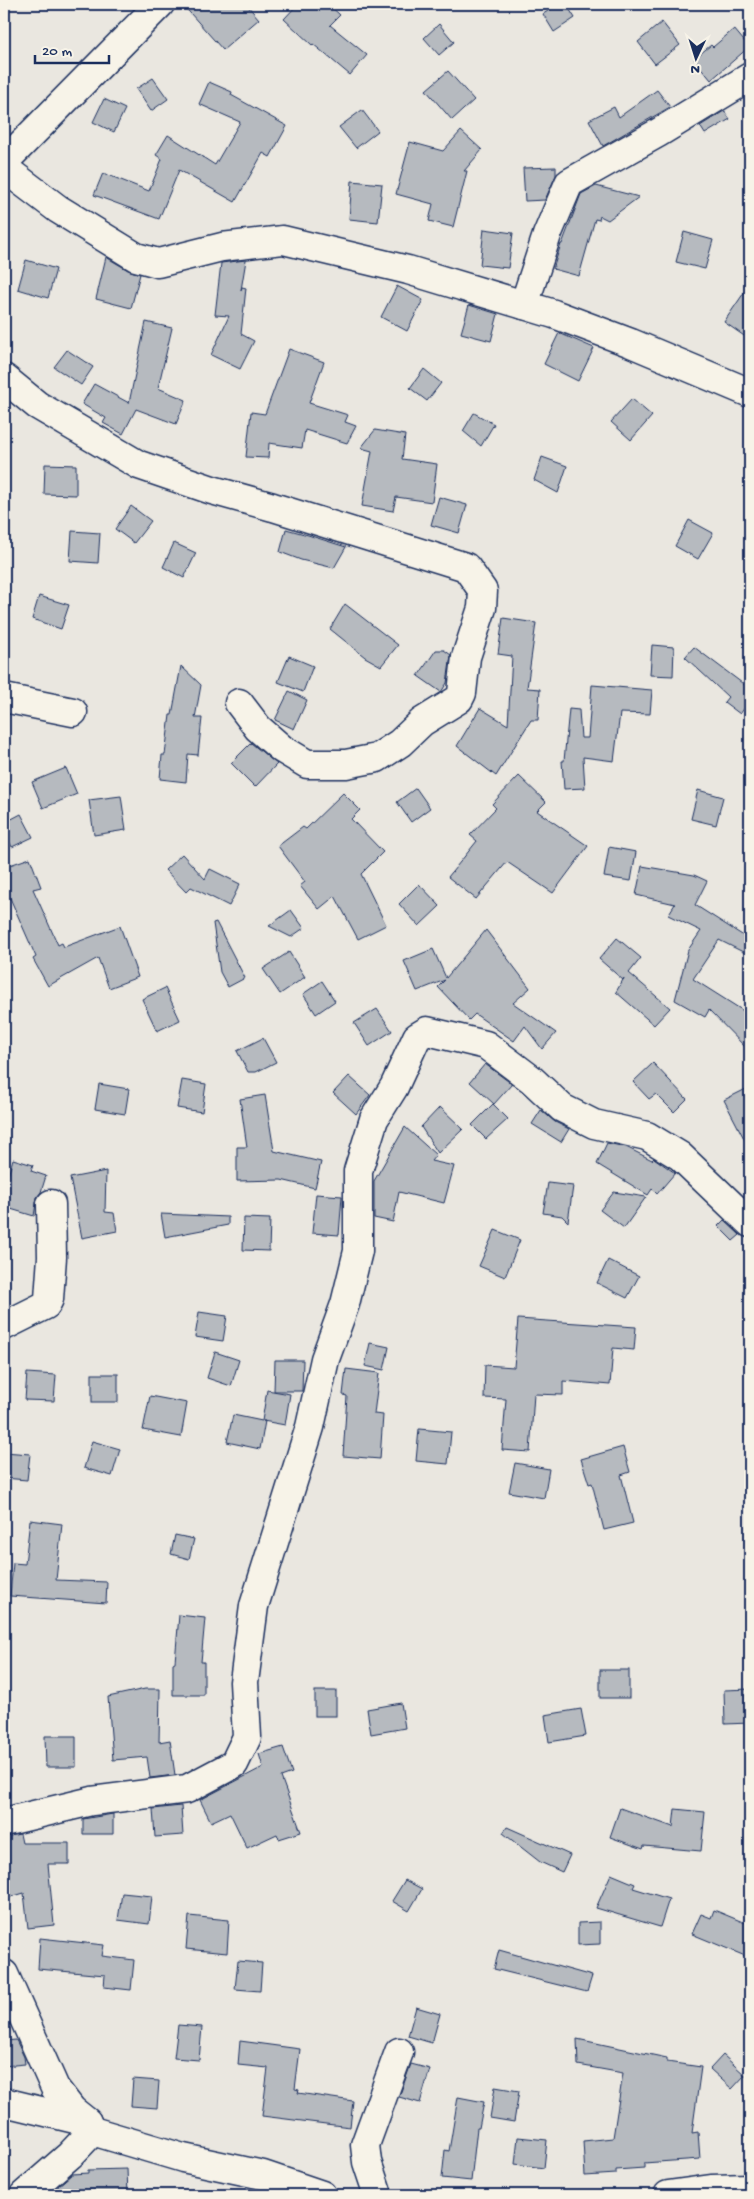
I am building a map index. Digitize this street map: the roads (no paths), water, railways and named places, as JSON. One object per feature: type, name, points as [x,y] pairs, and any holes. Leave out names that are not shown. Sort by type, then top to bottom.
[{"type":"street","points":[[4,162],[160,4]]},
{"type":"street","points":[[524,305],[547,234],[569,183],[658,133],[750,76]]},
{"type":"street","points":[[4,168],[66,214],[136,257],[158,263],[222,247],[284,240],[408,270],[524,305],[631,343],[750,393]]},
{"type":"street","points":[[4,378],[37,405],[139,465],[212,490],[466,568],[483,591],[482,608],[466,656],[462,693],[459,698],[422,722],[400,743],[378,758],[346,764],[307,764],[282,749],[258,728],[239,703]]},
{"type":"street","points":[[4,698],[73,712]]},
{"type":"street","points":[[4,1822],[92,1801],[186,1789],[234,1764],[247,1737],[244,1682],[254,1606],[310,1427],[325,1359],[345,1304],[358,1251],[358,1171],[374,1119],[394,1086],[417,1037],[427,1031],[486,1045],[531,1079],[562,1108],[594,1124],[647,1136],[680,1156],[750,1222]]},
{"type":"street","points":[[4,1326],[46,1305],[49,1299],[52,1257],[51,1204]]},
{"type":"street","points":[[4,1974],[56,2088],[72,2110],[88,2126],[88,2136],[70,2155],[24,2195]]},
{"type":"street","points":[[378,2195],[367,2162],[365,2145],[399,2052]]},
{"type":"street","points":[[4,2102],[88,2126],[183,2158],[263,2175],[322,2195]]},
{"type":"street","points":[[668,2195],[711,2189],[750,2188]]}]
